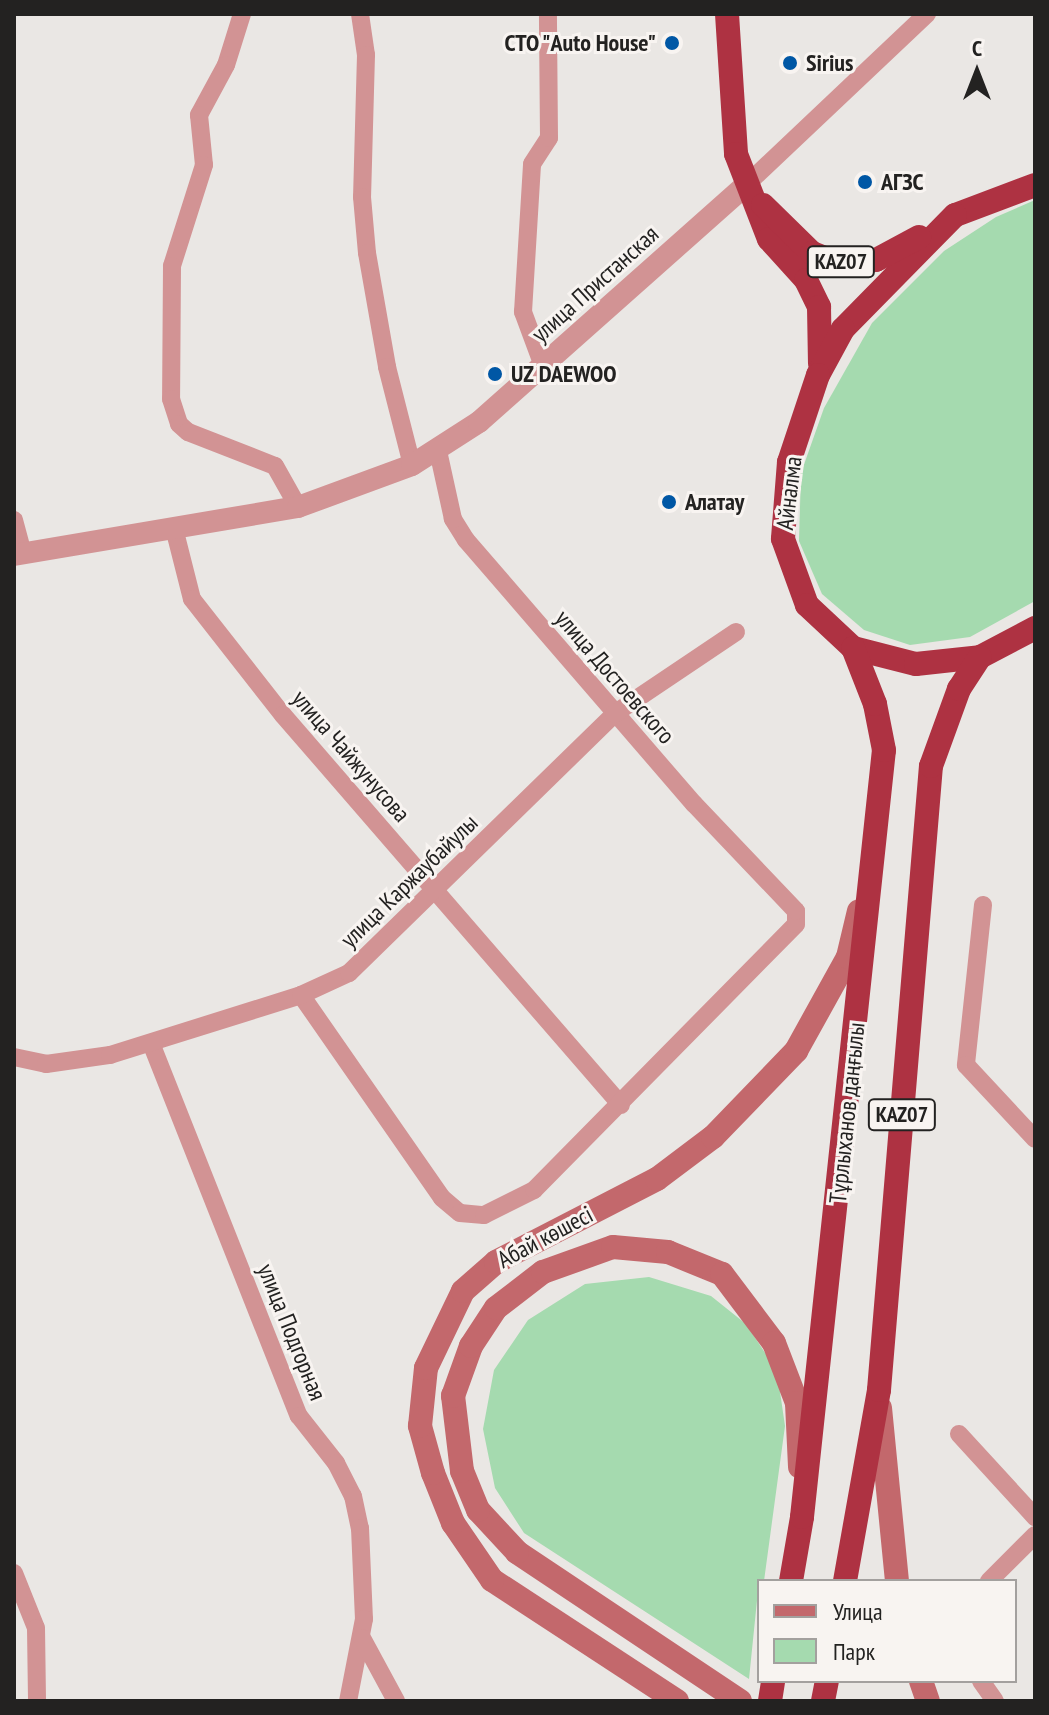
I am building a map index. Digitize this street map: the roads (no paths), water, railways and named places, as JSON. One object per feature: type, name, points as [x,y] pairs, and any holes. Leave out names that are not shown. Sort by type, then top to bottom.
[{"type":"highway","name":"KAZ07","points":[[727,14],[729,97],[736,154],[769,239],[806,280],[819,307],[818,375]]},
{"type":"highway","name":"KAZ07","points":[[747,184],[779,226],[812,253],[834,262],[876,260],[955,215]]},
{"type":"highway","name":"Айналма","points":[[1035,185],[955,215],[843,329],[818,375],[789,462],[783,539],[807,605],[853,648],[916,664],[980,657],[1035,628]]},
{"type":"highway","name":"Тұрлыханов даңғылы","points":[[791,1579],[802,1517],[877,843],[884,750],[875,704],[853,648]]},
{"type":"highway","name":"KAZ07","points":[[845,1579],[879,1390],[931,766],[959,689],[980,657]]},
{"type":"main road","name":"Абай көшесі","points":[[677,1701],[492,1580],[453,1523],[433,1473],[420,1426],[426,1368],[463,1291],[496,1262],[657,1179],[713,1137],[796,1051],[848,957],[877,843]]},
{"type":"main road","name":"Абай көшесі","points":[[740,1701],[517,1552],[478,1510],[462,1471],[453,1396],[471,1346],[496,1308],[543,1272],[613,1247],[668,1252],[722,1274],[774,1343],[797,1403],[802,1517]]},
{"type":"main road","points":[[879,1390],[897,1579]]},
{"type":"street","points":[[242,14],[226,65],[199,115],[204,165],[172,266],[171,399],[174,415],[188,432],[275,466],[298,507]]},
{"type":"street","points":[[360,14],[366,55],[362,197],[367,253],[387,367],[412,465]]},
{"type":"street","points":[[543,366],[528,336],[523,312],[532,164],[549,138],[548,14]]},
{"type":"street","name":"улица Пристанская","points":[[19,554],[298,507],[412,465],[438,451],[543,366],[747,184],[927,14]]},
{"type":"street","name":"улица Достоевского","points":[[438,451],[453,519],[466,540],[614,714],[796,911],[790,936],[621,1105]]},
{"type":"street","points":[[14,520],[19,554]]},
{"type":"street","name":"улица Чайжунусова","points":[[174,528],[192,599],[283,715],[621,1105]]},
{"type":"street","name":"улица Каржаубайулы","points":[[14,1057],[46,1064],[72,1062],[151,1043],[301,995],[349,973],[614,714],[736,632]]},
{"type":"street","points":[[983,905],[966,1065],[1035,1137]]},
{"type":"street","points":[[301,995],[442,1198],[460,1213],[484,1215],[534,1190],[621,1105]]},
{"type":"street","name":"улица Подгорная","points":[[151,1043],[299,1416],[336,1463],[353,1496],[360,1528],[362,1638]]},
{"type":"street","points":[[1035,1118],[1035,1137]]},
{"type":"street","points":[[959,1434],[1035,1517],[1030,1539],[991,1579]]},
{"type":"street","points":[[14,1573],[36,1628],[37,1701]]},
{"type":"street","points":[[348,1701],[362,1638]]},
{"type":"street","points":[[362,1638],[396,1701]]},
{"type":"street","points":[[982,1683],[995,1701]]},
{"type":"place","name":"СТО \"Auto House\"","points":[[672,43]]},
{"type":"place","name":"Sirius","points":[[790,63]]},
{"type":"place","name":"АГЗС","points":[[865,182]]},
{"type":"place","name":"UZ DAEWOO","points":[[495,374]]},
{"type":"place","name":"Алатау","points":[[669,502]]}]
